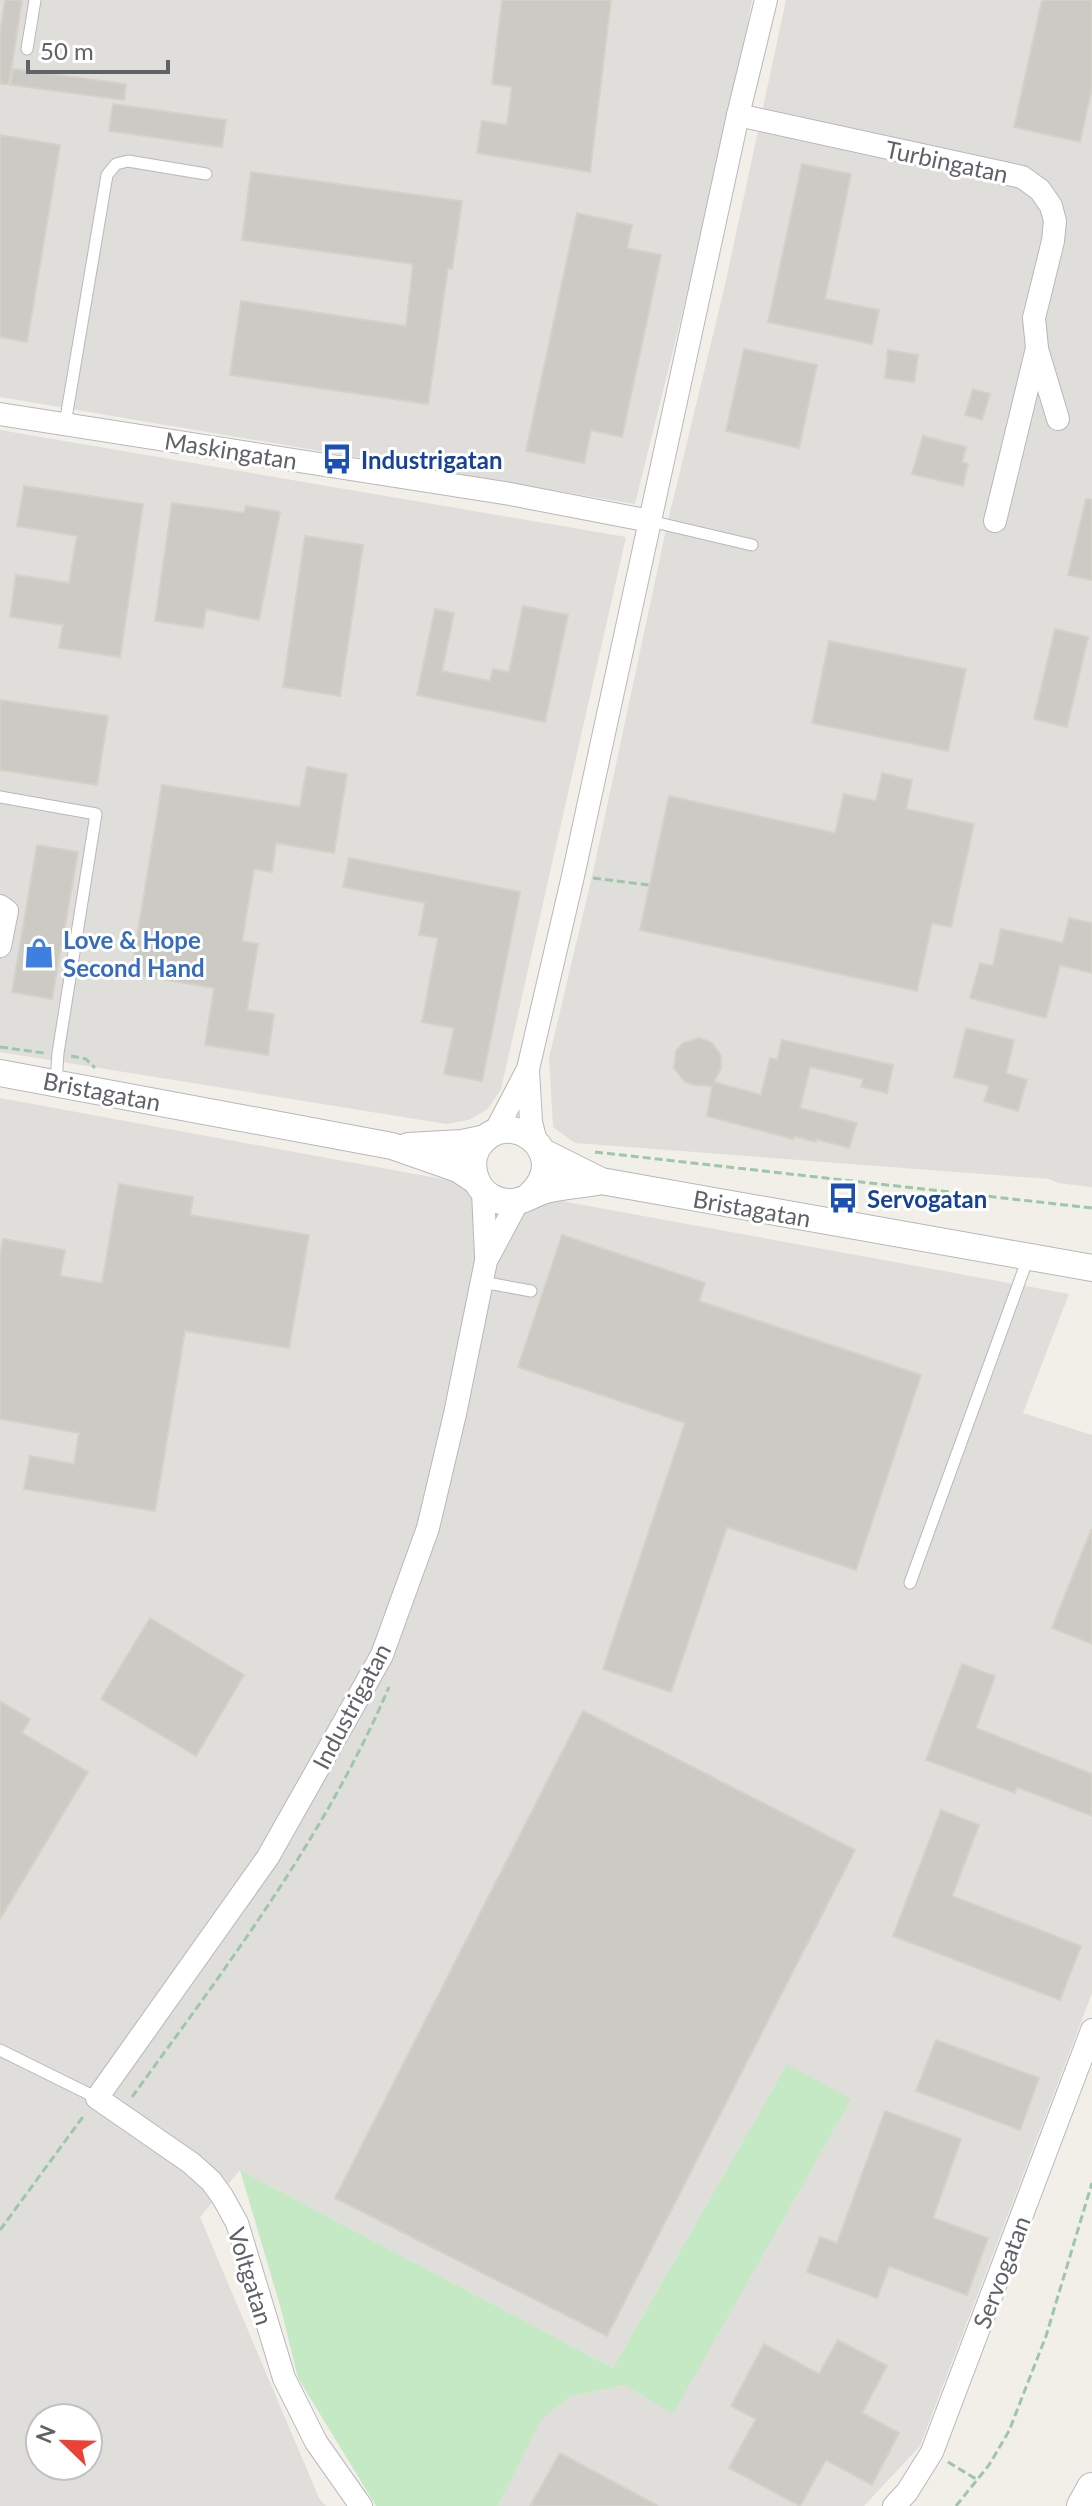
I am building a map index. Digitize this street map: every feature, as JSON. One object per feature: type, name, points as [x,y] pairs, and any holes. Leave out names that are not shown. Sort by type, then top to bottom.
[{"type":"main road","points":[[1082,2506],[1092,2488]]},
{"type":"street","points":[[479,1186],[473,1169],[474,1156],[491,1135],[528,1069],[766,0]]},
{"type":"street","name":"Turbingatan","points":[[738,115],[1022,177],[1040,190],[1051,206],[1055,221],[1034,318],[1037,348],[1058,419]]},
{"type":"street","name":"Turbingatan","points":[[995,521],[1037,348]]},
{"type":"street","name":"Maskingatan","points":[[0,414],[510,494],[650,521]]},
{"type":"street","points":[[0,906],[7,911],[0,946]]},
{"type":"street","points":[[523,1199],[538,1188],[546,1164],[531,1122],[528,1069]]},
{"type":"street","name":"Bristagatan","points":[[0,1073],[392,1146],[458,1169],[493,1199],[505,1202],[548,1189],[601,1181]]},
{"type":"street","name":"Bristagatan","points":[[392,1146],[449,1144],[517,1130],[539,1147],[601,1181],[1092,1268]]},
{"type":"street","name":"Industrigatan","points":[[97,2098],[268,1857],[382,1655],[428,1528],[458,1399],[484,1272],[479,1186]]},
{"type":"street","name":"Industrigatan","points":[[484,1272],[523,1199]]},
{"type":"street","name":"Servogatan","points":[[894,2506],[907,2492],[932,2452],[1092,2030]]},
{"type":"street","name":"Voltgatan","points":[[97,2098],[191,2163],[222,2196],[237,2223],[284,2378],[316,2442],[361,2506]]},
{"type":"lane","points":[[27,49],[35,0]]},
{"type":"lane","points":[[65,424],[107,175],[116,164],[128,161],[206,174]]},
{"type":"lane","points":[[650,521],[752,545]]},
{"type":"lane","points":[[0,797],[96,814],[56,1081]]},
{"type":"lane","points":[[910,1583],[1028,1258]]},
{"type":"lane","points":[[484,1272],[531,1291]]},
{"type":"lane","name":"Voltgatan","points":[[0,2050],[97,2098]]},
{"type":"path","points":[[573,876],[649,885]]},
{"type":"path","points":[[0,2230],[97,2098]]},
{"type":"path","points":[[956,2506],[999,2451],[1046,2336],[1092,2183]]},
{"type":"path","points":[[932,2452],[976,2479]]},
{"type":"shaded area","points":[[0,0],[752,0],[732,112],[635,504],[0,397]]},
{"type":"shaded area","points":[[786,0],[1092,0],[1092,1187],[1049,1179],[575,1143],[553,1127],[549,1058],[593,872],[667,525],[725,285]]},
{"type":"shaded area","points":[[0,430],[626,537],[501,1089],[488,1109],[469,1120],[446,1124],[0,1052]]},
{"type":"shaded area","points":[[0,1098],[1069,1294],[1023,1413],[1092,1435],[1092,1993],[920,2446],[864,2506],[498,2506],[540,2419],[570,2397],[624,2385],[673,2413],[850,2100],[787,2064],[613,2368],[240,2170],[200,2217],[319,2498],[326,2506],[0,2506]]},
{"type":"green space","points":[[787,2064],[851,2099],[673,2414],[624,2385],[570,2397],[541,2419],[498,2506],[376,2506],[298,2378],[240,2170],[613,2368]]},
{"type":"building","points":[[5,0],[22,0],[9,84],[0,84],[0,33]]},
{"type":"building","points":[[502,0],[611,0],[590,172],[477,153],[482,121],[507,125],[512,87],[492,84]]},
{"type":"building","points":[[1042,0],[1092,0],[1092,88],[1080,142],[1014,127]]},
{"type":"building","points":[[13,69],[126,84],[124,100],[11,85]]},
{"type":"building","points":[[113,104],[226,120],[222,147],[109,131]]},
{"type":"building","points":[[0,135],[60,145],[27,342],[0,337]]},
{"type":"building","points":[[802,164],[851,174],[825,299],[879,310],[872,344],[768,322]]},
{"type":"building","points":[[251,172],[462,201],[452,269],[448,268],[428,404],[230,375],[241,301],[406,326],[413,264],[242,240]]},
{"type":"building","points":[[577,213],[632,225],[627,248],[661,255],[622,437],[591,430],[584,463],[526,451]]},
{"type":"building","points":[[744,349],[817,365],[799,448],[726,431]]},
{"type":"building","points":[[888,350],[918,355],[914,382],[885,378]]},
{"type":"building","points":[[973,389],[990,394],[982,420],[965,415]]},
{"type":"building","points":[[923,436],[966,447],[962,462],[968,464],[963,486],[912,474]]},
{"type":"building","points":[[24,486],[143,504],[120,657],[59,648],[63,625],[10,617],[16,575],[69,583],[77,536],[17,526]]},
{"type":"building","points":[[1086,499],[1092,500],[1092,580],[1068,575]]},
{"type":"building","points":[[172,503],[244,513],[246,506],[280,512],[259,620],[206,609],[203,628],[155,621]]},
{"type":"building","points":[[305,536],[363,545],[340,696],[283,687]]},
{"type":"building","points":[[523,606],[568,615],[545,722],[417,695],[435,609],[454,613],[442,671],[490,681],[493,669],[509,672]]},
{"type":"building","points":[[1055,629],[1088,637],[1067,727],[1034,719]]},
{"type":"building","points":[[829,641],[966,669],[948,751],[812,723]]},
{"type":"building","points":[[0,700],[108,716],[97,785],[0,770]]},
{"type":"building","points":[[307,767],[347,774],[334,853],[276,843],[272,872],[254,869],[242,941],[258,944],[247,1010],[274,1014],[268,1055],[205,1045],[214,988],[131,974],[162,785],[300,807]]},
{"type":"building","points":[[882,773],[912,780],[906,809],[974,824],[951,927],[932,923],[917,991],[640,930],[669,796],[835,833],[844,794],[876,801]]},
{"type":"building","points":[[37,845],[78,852],[52,999],[12,992]]},
{"type":"building","points":[[349,858],[520,892],[482,1081],[444,1074],[454,1028],[422,1022],[438,938],[419,935],[425,903],[343,887]]},
{"type":"building","points":[[1069,918],[1092,923],[1092,973],[1060,965],[1046,1018],[970,998],[980,963],[993,966],[1001,929],[1063,943]]},
{"type":"building","points":[[966,1028],[1014,1040],[1006,1073],[1027,1080],[1018,1111],[984,1101],[989,1086],[954,1077]]},
{"type":"building","points":[[699,1038],[711,1042],[721,1055],[721,1068],[714,1082],[761,1095],[770,1058],[777,1060],[782,1040],[893,1065],[887,1093],[861,1087],[863,1079],[810,1067],[800,1108],[857,1123],[849,1148],[816,1139],[816,1142],[794,1136],[793,1139],[707,1116],[712,1086],[685,1082],[674,1068],[676,1051],[683,1043]]},
{"type":"building","points":[[119,1184],[193,1197],[190,1215],[309,1235],[289,1348],[185,1331],[155,1511],[24,1489],[30,1456],[74,1464],[79,1433],[0,1419],[0,1255],[3,1239],[65,1250],[60,1276],[102,1283]]},
{"type":"building","points":[[562,1235],[705,1283],[699,1301],[921,1375],[856,1570],[727,1527],[671,1692],[603,1669],[685,1423],[518,1367]]},
{"type":"building","points":[[1092,1530],[1092,1644],[1052,1628]]},
{"type":"building","points":[[150,1618],[244,1675],[196,1756],[101,1699]]},
{"type":"building","points":[[962,1664],[995,1676],[976,1728],[1092,1774],[1092,1816],[1017,1787],[1015,1793],[926,1760]]},
{"type":"building","points":[[0,1701],[30,1719],[22,1733],[88,1772],[0,1919]]},
{"type":"building","points":[[583,1711],[855,1850],[607,2336],[335,2198]]},
{"type":"building","points":[[941,1810],[979,1825],[952,1896],[1081,1946],[1060,2000],[893,1936]]},
{"type":"building","points":[[936,2040],[1039,2078],[1020,2130],[916,2091]]},
{"type":"building","points":[[885,2111],[961,2139],[933,2218],[988,2238],[967,2295],[889,2266],[877,2298],[807,2272],[820,2237],[837,2243]]},
{"type":"building","points":[[838,2340],[887,2366],[862,2413],[899,2433],[872,2485],[826,2460],[800,2506],[729,2468],[756,2419],[731,2406],[764,2344],[819,2374]]},
{"type":"building","points":[[560,2453],[658,2506],[530,2506]]},
{"type":"place","name":"Industrigatan","points":[[337,459]]},
{"type":"place","name":"Love & Hope Second Hand","points":[[39,953]]},
{"type":"place","name":"Servogatan","points":[[843,1198]]}]
